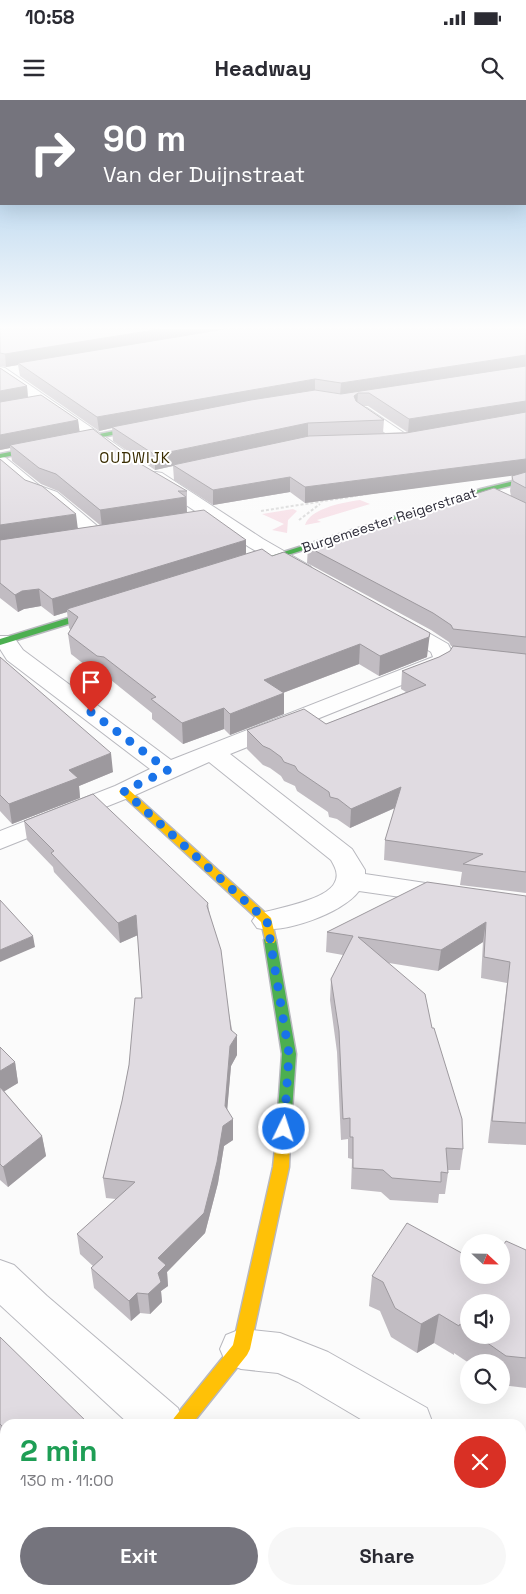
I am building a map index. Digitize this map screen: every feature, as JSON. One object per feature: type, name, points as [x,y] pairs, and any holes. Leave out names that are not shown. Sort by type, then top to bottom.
[{"type":"street","points":[[42,399],[142,471],[276,556],[320,579]]},
{"type":"street","points":[[24,406],[47,402]]},
{"type":"street","points":[[362,411],[412,438],[377,441]]},
{"type":"street","points":[[0,456],[158,425]]},
{"type":"street","points":[[0,462],[34,490],[50,496],[96,534]]},
{"type":"street","points":[[142,471],[179,472]]},
{"type":"street","name":"Burgemeester Reigerstraat","points":[[240,567],[483,490],[526,480]]},
{"type":"street","points":[[483,490],[509,503]]},
{"type":"street","points":[[195,520],[215,517]]},
{"type":"street","points":[[77,537],[116,531]]},
{"type":"street","points":[[118,605],[3,641],[15,654],[168,770]]},
{"type":"street","points":[[0,841],[124,791],[168,770],[428,668],[451,655],[380,613]]},
{"type":"street","points":[[213,753],[342,855],[351,865],[352,881],[341,895],[306,913],[267,921]]},
{"type":"street","points":[[124,791],[267,921],[289,1054],[281,1167],[241,1350],[184,1419]]},
{"type":"street","points":[[352,881],[478,898]]},
{"type":"street","points":[[0,1278],[32,1310],[156,1419]]},
{"type":"street","points":[[241,1350],[280,1353],[313,1367],[401,1419]]},
{"type":"path","name":"Burgemeester Reigerstraat","points":[[215,517],[320,504],[374,493]]},
{"type":"shaded area","points":[[360,500],[370,504],[317,520],[321,522],[305,525],[308,519],[321,510],[337,504]]},
{"type":"shaded area","points":[[293,509],[297,511],[288,520],[287,533],[272,530],[284,524],[262,514]]},
{"type":"building","points":[[19,399],[47,399],[78,420],[0,435],[0,402]]},
{"type":"building","points":[[70,399],[202,399],[97,417]]},
{"type":"building","points":[[355,399],[384,420],[308,423],[155,455],[112,427],[251,400]]},
{"type":"building","points":[[378,399],[526,399],[526,401],[409,419]]},
{"type":"building","points":[[526,412],[526,459],[305,487],[290,477],[213,490],[173,465],[309,436],[406,433]]},
{"type":"building","points":[[93,429],[132,459],[187,491],[178,491],[186,497],[100,510],[56,474],[39,468],[10,445]]},
{"type":"building","points":[[0,459],[25,480],[42,486],[76,514],[0,525]]},
{"type":"building","points":[[526,472],[526,488],[513,481],[512,476]]},
{"type":"building","points":[[494,488],[526,503],[526,637],[453,629],[451,625],[433,613],[308,547]]},
{"type":"building","points":[[204,510],[246,540],[52,599],[39,589],[22,591],[15,595],[0,583],[0,540]]},
{"type":"building","points":[[262,549],[272,556],[284,552],[430,633],[429,637],[380,656],[360,644],[264,680],[284,693],[230,714],[224,708],[182,723],[151,699],[156,697],[104,657],[97,656],[68,634],[78,617],[67,609]]},
{"type":"building","points":[[453,646],[526,654],[526,872],[463,864],[483,854],[385,840],[401,787],[351,809],[338,799],[330,797],[329,792],[298,771],[295,766],[284,762],[281,757],[263,746],[247,730],[304,709],[326,724],[426,685],[402,671],[439,657],[450,651]]},
{"type":"building","points":[[0,657],[111,753],[69,770],[78,778],[9,804],[0,795]]},
{"type":"building","points":[[93,794],[208,903],[207,906],[221,950],[231,1030],[237,1035],[230,1046],[225,1106],[233,1119],[223,1126],[217,1162],[204,1213],[158,1258],[166,1265],[158,1273],[161,1282],[148,1294],[137,1293],[129,1301],[91,1268],[103,1257],[77,1234],[135,1182],[103,1178],[129,1065],[135,998],[142,998],[136,915],[118,923],[51,853],[54,851],[24,821]]},
{"type":"building","points":[[427,882],[526,896],[526,1123],[492,1121],[510,962],[484,957],[486,922],[441,950],[358,937],[425,994],[432,1028],[434,1028],[462,1119],[463,1149],[446,1148],[448,1173],[441,1172],[441,1182],[392,1178],[383,1170],[353,1168],[353,1137],[350,1137],[350,1118],[343,1119],[339,1031],[331,979],[353,936],[327,932]]},
{"type":"building","points":[[0,900],[33,936],[0,950]]},
{"type":"building","points":[[0,1047],[15,1062],[0,1071]]},
{"type":"building","points":[[0,1087],[42,1136],[3,1167],[0,1164]]},
{"type":"building","points":[[407,1223],[460,1252],[460,1284],[510,1284],[510,1243],[526,1250],[526,1358],[503,1354],[489,1344],[510,1344],[510,1294],[460,1294],[459,1326],[439,1314],[421,1324],[395,1308],[383,1282],[372,1276]]},
{"type":"building","points":[[0,1337],[84,1419],[0,1419]]},
{"type":"traffic: fast","points":[[0,456],[149,426]]},
{"type":"traffic: fast","points":[[250,564],[483,490],[526,480]]},
{"type":"traffic: fast","points":[[0,642],[104,610]]},
{"type":"traffic: fast","points":[[270,940],[289,1054],[283,1139]]},
{"type":"traffic: slow","points":[[124,791],[267,921],[270,940]]},
{"type":"traffic: slow","points":[[184,1419],[241,1349],[281,1167],[283,1139]]},
{"type":"district","name":"OUDWIJK","points":[[135,457]]},
{"type":"route","points":[[91,712],[168,770],[124,791],[267,921],[289,1054],[284,1129]]}]
